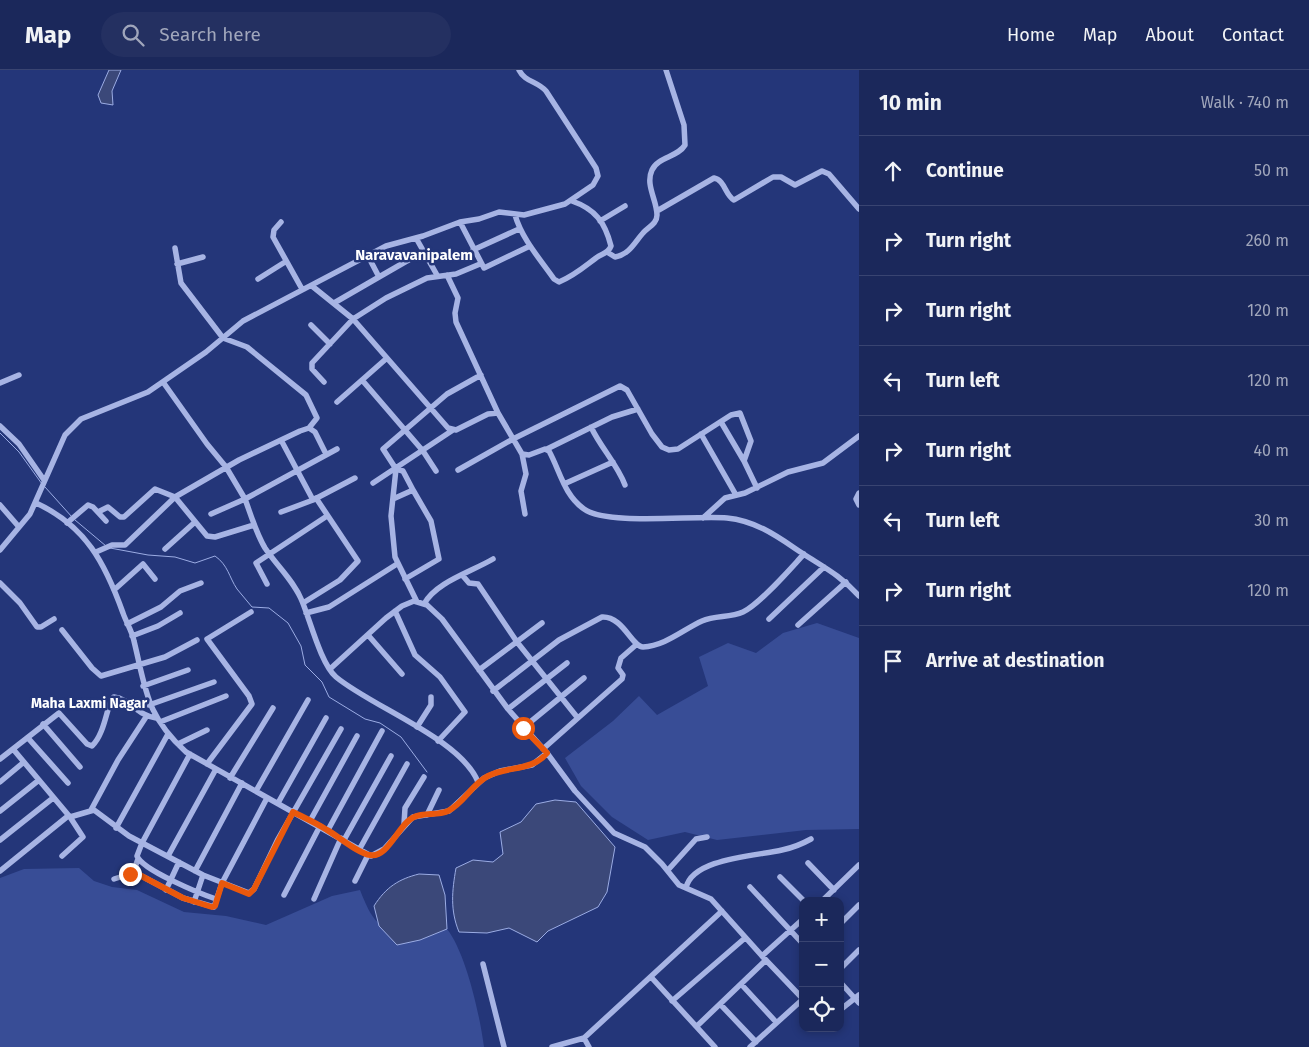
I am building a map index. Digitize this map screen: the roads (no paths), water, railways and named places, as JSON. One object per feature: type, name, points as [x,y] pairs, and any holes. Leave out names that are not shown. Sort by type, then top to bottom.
[{"type":"street","points":[[0,550],[36,503],[60,444],[73,425],[89,414],[133,399],[163,382],[243,321],[302,289],[312,286],[393,244],[460,222],[479,219],[501,212],[515,215],[527,214],[572,201],[595,184],[598,179],[598,172],[546,90],[539,84],[525,79],[518,70]]},
{"type":"street","points":[[607,252],[613,256],[619,256],[633,248],[643,232],[656,220],[656,211],[651,192],[653,168],[683,149],[686,140],[679,108],[666,70]]},
{"type":"street","points":[[656,211],[714,178],[720,181],[734,200],[773,177],[780,177],[795,185],[822,171],[829,174],[859,209]]},
{"type":"street","points":[[515,215],[519,229],[530,246],[554,279],[559,282],[585,268],[597,257],[607,252],[611,245],[600,221],[590,209],[572,201]]},
{"type":"street","points":[[600,221],[625,206]]},
{"type":"street","points":[[281,222],[272,233],[285,262],[302,289]]},
{"type":"street","points":[[460,222],[480,264],[485,268],[530,246]]},
{"type":"street","points":[[473,250],[519,229]]},
{"type":"street","points":[[416,238],[436,275]]},
{"type":"street","points":[[96,552],[108,546],[127,544],[175,497],[226,467],[309,428],[317,418],[306,395],[247,347],[223,338],[183,287],[179,278],[175,248]]},
{"type":"street","points":[[368,256],[379,276]]},
{"type":"street","points":[[177,264],[203,257]]},
{"type":"street","points":[[334,303],[412,258]]},
{"type":"street","points":[[258,279],[285,262]]},
{"type":"street","points":[[324,382],[312,369],[311,365],[353,319],[401,290],[436,275],[456,274],[480,264]]},
{"type":"street","points":[[446,275],[458,298],[455,313],[456,322],[498,412],[522,454],[526,474],[521,491],[525,514]]},
{"type":"street","points":[[312,286],[353,319],[430,408],[453,430]]},
{"type":"street","points":[[311,325],[330,344]]},
{"type":"street","points":[[337,402],[387,358]]},
{"type":"street","points":[[0,384],[19,375]]},
{"type":"street","points":[[406,579],[439,559],[431,521],[403,472],[396,469],[383,449],[447,394],[481,376]]},
{"type":"street","points":[[362,380],[406,430],[436,471]]},
{"type":"street","points":[[163,382],[207,444],[226,467],[245,499],[254,525],[268,553],[290,581],[303,603],[330,670],[339,679],[438,741],[467,764],[478,782]]},
{"type":"street","points":[[458,470],[513,439],[617,386],[627,390],[652,434],[666,450],[678,449],[736,413],[741,414],[751,441],[744,461]]},
{"type":"street","points":[[522,454],[528,455],[547,449],[612,417],[638,409]]},
{"type":"street","points":[[373,483],[453,430],[488,414],[498,412]]},
{"type":"street","points":[[721,422],[744,461],[757,488]]},
{"type":"street","points":[[0,426],[19,444],[43,483]]},
{"type":"street","points":[[591,427],[602,448],[614,462],[625,485]]},
{"type":"street","points":[[309,428],[314,432],[326,454]]},
{"type":"street","points":[[701,434],[736,495]]},
{"type":"street","points":[[703,518],[722,500],[757,488],[788,472],[824,463],[859,436]]},
{"type":"street","points":[[281,440],[315,499],[358,561],[340,580],[303,603]]},
{"type":"street","points":[[212,514],[245,499],[337,449]]},
{"type":"street","points":[[547,449],[564,484],[581,507],[595,514],[644,520],[728,518],[754,524],[771,532],[846,582],[859,596]]},
{"type":"street","points":[[564,484],[614,462]]},
{"type":"street","points":[[396,469],[391,516],[397,564],[417,602]]},
{"type":"street","points":[[281,512],[315,499],[354,478]]},
{"type":"street","points":[[98,512],[108,507],[120,517],[124,516],[155,489],[175,497],[205,535],[212,537],[254,525]]},
{"type":"street","points":[[393,499],[413,490]]},
{"type":"street","points":[[859,493],[856,499],[859,505]]},
{"type":"street","points":[[36,503],[71,519],[96,552],[114,590],[132,636],[149,705],[168,734],[190,754],[216,770],[328,830],[368,855],[377,854],[384,849],[404,824],[413,817],[449,811],[478,782],[494,773],[532,765],[577,717],[622,679],[623,675],[618,668],[621,658],[637,644]]},
{"type":"street","points":[[0,505],[19,527]]},
{"type":"street","points":[[71,519],[88,505],[106,521]]},
{"type":"street","points":[[267,584],[255,565],[268,553],[327,516]]},
{"type":"street","points":[[165,549],[194,522]]},
{"type":"street","points":[[494,690],[559,640],[602,617],[619,623],[637,644],[644,647],[659,643],[704,620],[743,612],[757,602],[804,554]]},
{"type":"street","points":[[424,604],[441,585],[493,560]]},
{"type":"street","points":[[114,590],[143,564],[155,579]]},
{"type":"street","points":[[306,613],[329,607],[397,564]]},
{"type":"street","points":[[769,619],[824,567]]},
{"type":"street","points":[[463,576],[469,583],[478,584],[517,642],[577,717]]},
{"type":"street","points":[[127,624],[161,607],[180,591],[201,582]]},
{"type":"street","points":[[798,625],[846,582]]},
{"type":"street","points":[[0,583],[15,597],[36,628],[41,628],[54,618]]},
{"type":"street","points":[[330,670],[395,611],[407,603],[417,602],[424,604],[442,619],[523,728],[545,751],[575,792],[614,833],[645,847],[668,870],[679,885],[707,896],[799,995]]},
{"type":"street","points":[[395,611],[416,656],[440,677],[465,712],[438,741]]},
{"type":"street","points":[[207,764],[252,704],[249,696],[208,639],[251,612]]},
{"type":"street","points":[[132,636],[158,626],[180,613]]},
{"type":"street","points":[[479,670],[542,623]]},
{"type":"street","points":[[62,630],[99,676],[138,666],[172,654],[197,640]]},
{"type":"street","points":[[368,635],[402,674]]},
{"type":"street","points":[[508,709],[567,663]]},
{"type":"street","points":[[143,686],[188,670]]},
{"type":"street","points":[[523,728],[584,678]]},
{"type":"street","points":[[149,705],[214,682]]},
{"type":"street","points":[[0,759],[55,715],[61,714],[90,746],[95,743],[105,725],[109,702],[112,698],[123,700],[146,717],[158,720],[226,696]]},
{"type":"street","points":[[417,727],[431,705],[431,697]]},
{"type":"street","points":[[256,791],[308,700]]},
{"type":"street","points":[[230,778],[274,708]]},
{"type":"street","points":[[91,810],[118,760],[146,717]]},
{"type":"street","points":[[278,803],[326,718]]},
{"type":"street","points":[[43,724],[80,767]]},
{"type":"street","points":[[0,871],[69,816],[91,810],[99,813],[116,828],[195,871],[247,894],[252,892],[293,812],[341,729]]},
{"type":"street","points":[[178,744],[207,730]]},
{"type":"street","points":[[328,830],[382,731]]},
{"type":"street","points":[[116,828],[168,734]]},
{"type":"street","points":[[310,821],[358,736]]},
{"type":"street","points":[[28,738],[68,782]]},
{"type":"street","points":[[12,749],[69,816],[83,837],[62,856]]},
{"type":"street","points":[[134,872],[142,842],[190,754]]},
{"type":"street","points":[[314,899],[342,839],[391,756]]},
{"type":"street","points":[[0,782],[24,762]]},
{"type":"street","points":[[359,850],[407,764]]},
{"type":"street","points":[[168,856],[216,770]]},
{"type":"street","points":[[404,824],[405,808],[424,778]]},
{"type":"street","points":[[0,811],[39,780]]},
{"type":"street","points":[[195,871],[242,783]]},
{"type":"street","points":[[427,815],[439,790]]},
{"type":"street","points":[[0,840],[53,798]]},
{"type":"street","points":[[114,879],[134,872],[166,890],[194,902],[214,907],[222,883],[267,798]]},
{"type":"street","points":[[284,895],[320,826]]},
{"type":"street","points":[[668,870],[696,839],[707,837]]},
{"type":"street","points":[[686,888],[690,877],[707,866],[783,850],[811,839]]},
{"type":"street","points":[[355,881],[368,855]]},
{"type":"street","points":[[138,858],[142,863],[171,879],[216,899]]},
{"type":"street","points":[[166,890],[179,862]]},
{"type":"street","points":[[808,863],[834,890]]},
{"type":"street","points":[[826,897],[858,868]]},
{"type":"street","points":[[194,902],[203,875]]},
{"type":"street","points":[[780,877],[800,897]]},
{"type":"street","points":[[750,887],[801,942]]},
{"type":"street","points":[[844,920],[859,905]]},
{"type":"street","points":[[552,1047],[584,1038],[722,911]]},
{"type":"street","points":[[697,1026],[742,984],[764,958],[799,922]]},
{"type":"street","points":[[672,1001],[745,938]]},
{"type":"street","points":[[844,965],[859,950]]},
{"type":"street","points":[[483,964],[504,1047]]},
{"type":"street","points":[[651,977],[715,1047]]},
{"type":"street","points":[[742,984],[776,1022]]},
{"type":"street","points":[[844,986],[858,999],[844,1008]]},
{"type":"street","points":[[720,1004],[753,1045],[799,1002]]},
{"type":"street","points":[[584,1038],[589,1047]]},
{"type":"waterway","points":[[0,433],[19,452],[42,484]]},
{"type":"waterway","points":[[45,487],[72,517]]},
{"type":"waterway","points":[[75,520],[106,546]]},
{"type":"waterway","points":[[110,548],[148,555],[175,557],[195,563],[215,556],[223,563],[237,589],[252,607],[269,608],[288,623],[301,646],[305,665],[322,682],[329,697],[365,719],[380,723],[401,737],[427,772]]},
{"type":"district","name":"Naravavanipalem","points":[[414,255]]},
{"type":"district","name":"Maha Laxmi Nagar","points":[[89,703]]}]
